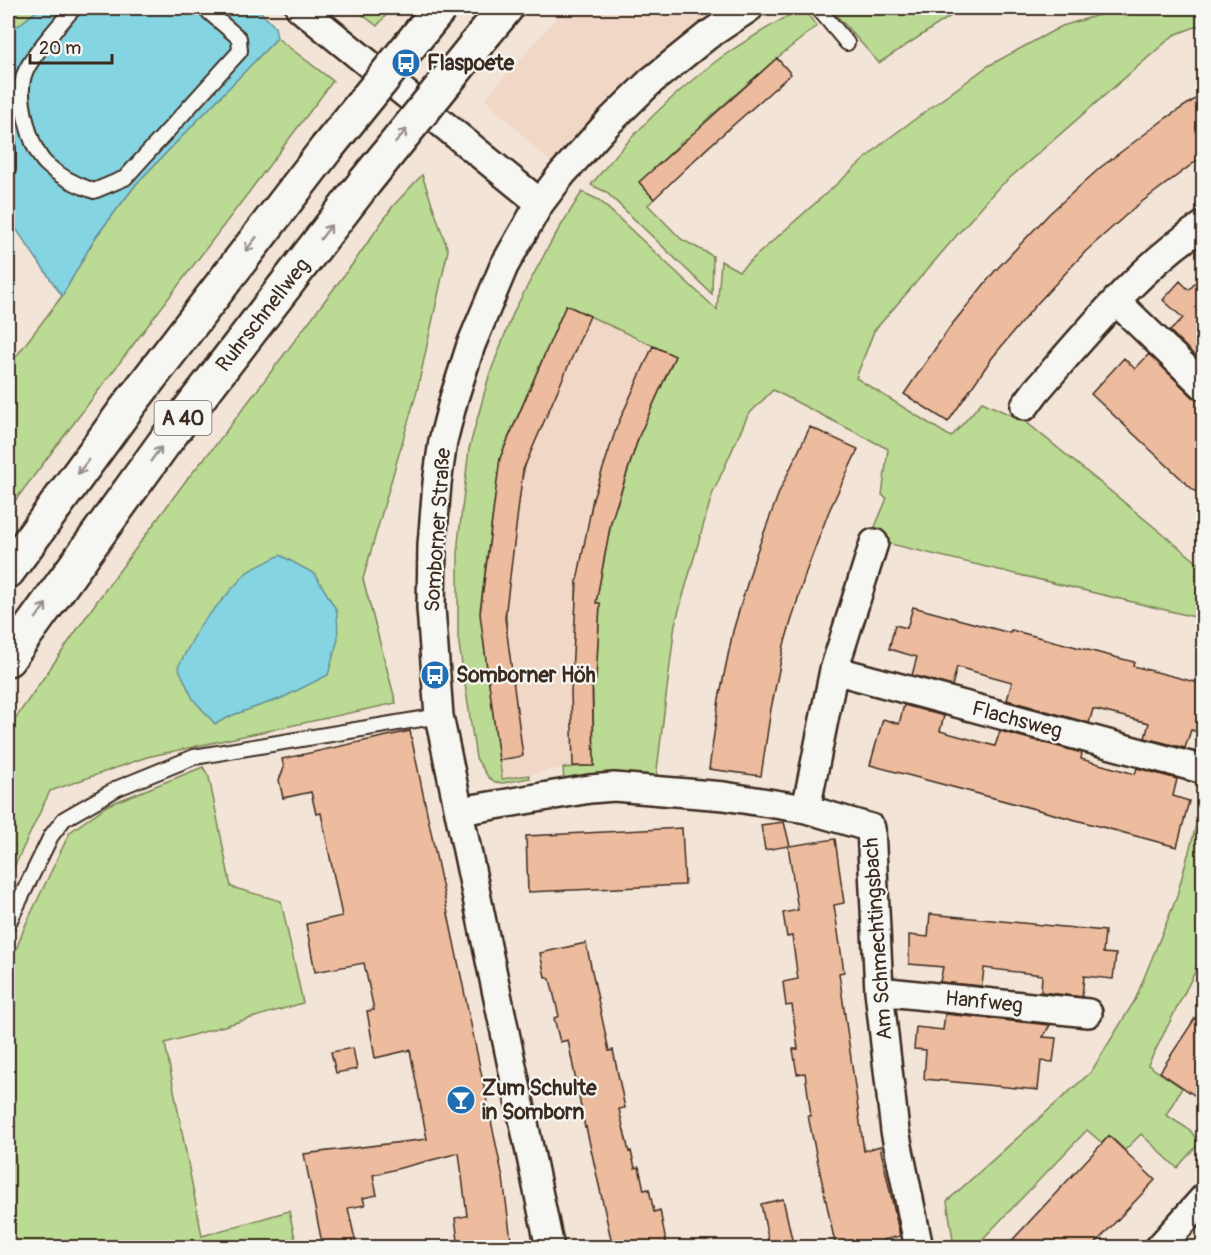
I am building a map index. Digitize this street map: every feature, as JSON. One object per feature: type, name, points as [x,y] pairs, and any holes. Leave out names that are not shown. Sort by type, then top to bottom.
[{"type":"highway","name":"A 40","points":[[8,571],[135,397],[326,148],[440,8]]},
{"type":"highway","name":"Ruhrschnellweg","points":[[8,659],[164,443],[365,182],[496,20]]},
{"type":"street","points":[[305,9],[540,204],[562,174],[651,81],[707,36],[750,8]]},
{"type":"street","name":"Somborner Straße","points":[[540,204],[504,266],[471,345],[454,398],[443,441],[436,493],[431,597],[439,716],[549,1248]]},
{"type":"street","points":[[1025,406],[1116,301],[1181,239],[1203,225]]},
{"type":"street","points":[[1116,301],[1203,386]]},
{"type":"street","points":[[806,809],[834,670],[874,543]]},
{"type":"street","name":"Flachsweg","points":[[834,670],[1201,770]]},
{"type":"street","name":"Am Schmechtingsbach","points":[[460,811],[614,787],[724,796],[806,809],[871,828],[879,991],[895,1131],[919,1248]]},
{"type":"street","name":"Hanfweg","points":[[879,991],[1088,1013]]},
{"type":"street","points":[[1159,1248],[1203,1198]]},
{"type":"lane","points":[[74,8],[41,48],[24,76],[23,105],[30,134],[45,162],[73,184],[94,191],[125,178],[240,51],[239,38],[204,8]]},
{"type":"lane","points":[[818,8],[847,43]]},
{"type":"lane","points":[[8,144],[8,170]]},
{"type":"lane","points":[[8,924],[51,836],[64,819],[118,788],[194,757],[439,716]]},
{"type":"shaded area","points":[[565,8],[749,8],[562,174],[485,99]]},
{"type":"shaded area","points":[[590,316],[653,346],[616,428],[593,498],[576,586],[571,691],[573,766],[502,780],[499,760],[523,756],[506,612],[522,479],[526,463]]},
{"type":"green space","points":[[8,8],[40,8],[18,26],[8,23]]},
{"type":"green space","points":[[354,8],[392,8],[377,26]]},
{"type":"green space","points":[[802,8],[817,26],[704,122],[717,139],[698,157],[683,141],[640,182],[654,199],[648,205],[681,239],[713,256],[712,294],[606,192],[591,185],[635,134],[684,87],[729,52]]},
{"type":"green space","points":[[830,8],[963,8],[879,63]]},
{"type":"green space","points":[[1122,8],[1203,8],[1203,24],[1174,35],[996,190],[874,331],[856,378],[951,437],[982,402],[1026,422],[1203,567],[1203,619],[870,539],[887,498],[882,495],[888,449],[773,390],[748,415],[712,495],[675,624],[656,778],[564,780],[563,768],[594,765],[593,691],[572,678],[596,679],[600,604],[576,602],[576,586],[598,590],[612,519],[590,514],[593,498],[617,505],[639,436],[675,356],[566,305],[502,452],[526,463],[522,479],[498,475],[480,610],[506,612],[507,633],[483,637],[502,779],[529,775],[530,778],[503,783],[495,782],[488,777],[476,758],[458,637],[458,543],[469,449],[489,376],[514,311],[551,242],[582,192],[599,200],[717,310],[721,261],[739,271],[885,141],[988,66],[1062,26]]},
{"type":"green space","points":[[277,38],[333,81],[8,510],[8,367],[62,296],[95,238],[137,183]]},
{"type":"green space","points":[[422,175],[448,250],[417,391],[363,579],[396,703],[147,757],[50,791],[8,880],[8,729],[97,601],[187,479],[214,447],[354,262],[393,206]]},
{"type":"green space","points":[[203,767],[209,777],[231,887],[281,901],[303,1003],[165,1043],[202,1236],[289,1211],[297,1247],[8,1247],[8,971],[25,926],[70,832],[108,805]]},
{"type":"green space","points":[[1203,800],[1203,956],[1148,1065],[1182,1088],[1166,1115],[1190,1130],[1199,1143],[1177,1168],[1141,1134],[1125,1150],[1109,1135],[1102,1143],[1087,1130],[975,1247],[954,1247],[947,1201],[1091,1072],[1135,1000],[1176,899]]},
{"type":"water","points":[[40,8],[257,8],[275,27],[277,38],[137,183],[95,238],[62,296],[8,217],[8,23],[18,26]]},
{"type":"water","points":[[280,555],[315,574],[337,611],[338,639],[328,675],[282,698],[233,715],[215,724],[193,699],[178,667],[201,624],[247,572]]},
{"type":"building","points":[[777,58],[791,74],[706,149],[654,199],[639,182]]},
{"type":"building","points":[[1203,94],[1203,156],[1135,207],[1086,251],[1034,307],[992,358],[948,422],[904,394],[950,327],[994,272],[1050,213],[1101,167],[1166,118]]},
{"type":"building","points":[[1203,274],[1203,364],[1170,331],[1183,318],[1163,300],[1180,281],[1189,290]]},
{"type":"building","points":[[566,305],[590,316],[523,470],[505,618],[523,756],[499,760],[480,614],[500,458]]},
{"type":"building","points":[[653,346],[675,356],[639,436],[611,522],[596,603],[600,603],[596,680],[592,679],[594,766],[573,766],[571,691],[577,581],[593,499],[617,426]]},
{"type":"building","points":[[1149,354],[1193,397],[1203,401],[1203,499],[1091,394],[1124,358],[1135,369]]},
{"type":"building","points":[[810,427],[858,449],[829,511],[806,572],[784,645],[761,776],[709,769],[719,699],[733,631],[756,554],[780,490]]},
{"type":"building","points":[[913,607],[1010,633],[1011,630],[1134,662],[1133,666],[1203,684],[1203,733],[1191,730],[1185,748],[1145,738],[1149,723],[1093,709],[1089,723],[1007,700],[1012,682],[957,667],[952,686],[912,675],[917,657],[889,649],[895,625],[907,628]]},
{"type":"building","points":[[904,705],[944,716],[940,731],[995,746],[1000,731],[1082,753],[1081,759],[1135,774],[1137,768],[1177,779],[1173,796],[1189,801],[1177,847],[870,765],[883,719],[899,724]]},
{"type":"building","points":[[410,731],[503,1178],[512,1248],[459,1248],[455,1218],[467,1216],[459,1153],[373,1175],[377,1195],[363,1198],[365,1205],[348,1208],[357,1248],[323,1248],[304,1154],[427,1139],[410,1050],[375,1058],[367,1011],[374,1010],[364,963],[315,972],[306,924],[342,916],[321,813],[316,814],[311,792],[283,798],[279,780],[284,768],[282,759]]},
{"type":"building","points":[[784,822],[790,846],[835,839],[844,903],[834,905],[844,972],[839,973],[864,1151],[880,1146],[900,1236],[883,1240],[885,1248],[836,1248],[808,1116],[811,1116],[805,1073],[797,1074],[793,1049],[798,1049],[792,1005],[786,1006],[783,982],[798,979],[792,936],[787,937],[783,913],[798,910],[788,846],[765,850],[761,825]]},
{"type":"building","points":[[682,828],[685,885],[528,892],[526,836]]},
{"type":"building","points":[[930,914],[1105,931],[1103,953],[1116,954],[1113,979],[1084,976],[1082,997],[1041,992],[1042,975],[984,968],[982,986],[940,982],[943,967],[909,964],[909,935],[928,937]]},
{"type":"building","points":[[586,943],[609,1051],[613,1050],[625,1108],[619,1109],[629,1152],[631,1151],[635,1168],[639,1167],[644,1190],[649,1189],[654,1212],[660,1210],[667,1248],[613,1248],[585,1128],[568,1040],[560,1042],[554,1018],[559,1016],[550,979],[545,977],[540,953]]},
{"type":"building","points":[[1203,1006],[1203,1101],[1160,1072]]},
{"type":"building","points":[[945,1014],[1050,1025],[1043,1037],[1056,1038],[1053,1062],[1041,1061],[1038,1090],[924,1079],[926,1050],[914,1049],[916,1027],[943,1030]]},
{"type":"building","points":[[353,1048],[357,1069],[336,1073],[331,1052]]},
{"type":"building","points":[[1109,1136],[1155,1180],[1091,1248],[1005,1248]]},
{"type":"building","points":[[783,1199],[794,1248],[770,1248],[761,1204]]},
{"type":"place","name":"Flaspoete","points":[[406,63]]},
{"type":"place","name":"Somborner Höh","points":[[435,675]]},
{"type":"place","name":"Zum Schulte in Somborn","points":[[461,1100]]}]
